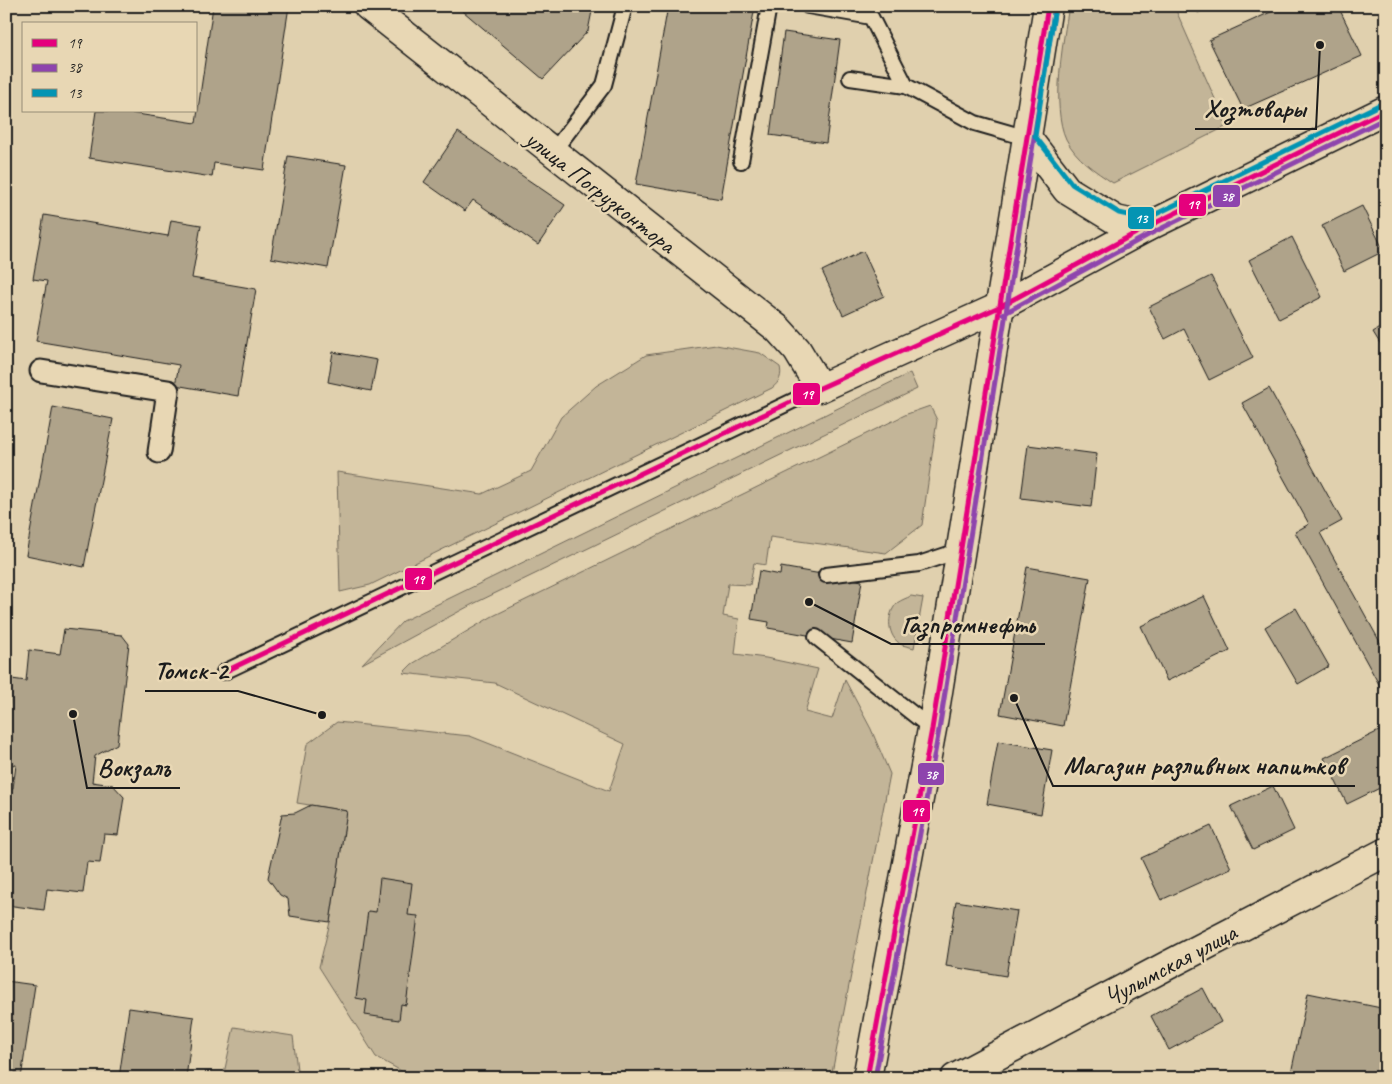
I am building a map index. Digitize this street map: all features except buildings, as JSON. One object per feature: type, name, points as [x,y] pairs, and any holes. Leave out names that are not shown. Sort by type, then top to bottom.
[{"type":"main road","name":"улица Погрузконтора","points":[[368,6],[552,153],[778,329],[797,350],[820,388]]},
{"type":"main road","points":[[867,1078],[932,729],[1048,6]]},
{"type":"main road","points":[[820,388],[999,307],[1147,227],[1386,110]]},
{"type":"main road","points":[[1027,138],[1068,190],[1116,220],[1147,227]]},
{"type":"main road","name":"Чулымская улица","points":[[955,1078],[1386,852]]},
{"type":"street","points":[[41,372],[168,391],[159,452]]},
{"type":"lane","points":[[552,153],[604,85],[625,6]]},
{"type":"lane","points":[[742,160],[769,6]]},
{"type":"lane","points":[[808,6],[871,17],[906,86]]},
{"type":"lane","points":[[850,78],[906,86],[975,123],[1027,138]]},
{"type":"lane","points":[[224,672],[820,388]]},
{"type":"lane","points":[[826,575],[919,564],[961,550]]},
{"type":"lane","points":[[816,637],[932,729]]},
{"type":"shaded area","points":[[1069,6],[1174,6],[1227,126],[1113,183],[1093,169],[1070,146],[1062,126],[1059,110],[1060,74]]},
{"type":"shaded area","points":[[716,345],[760,353],[780,367],[779,381],[772,388],[370,585],[340,592],[337,472],[482,494],[531,471],[561,417],[596,386],[646,355]]},
{"type":"shaded area","points":[[910,373],[917,389],[471,605],[362,664],[403,621]]},
{"type":"shaded area","points":[[930,406],[937,420],[922,525],[886,553],[770,537],[766,565],[754,563],[750,585],[728,584],[723,616],[739,619],[735,654],[766,658],[818,669],[805,712],[832,719],[845,680],[871,729],[890,774],[831,1078],[414,1078],[376,1057],[319,967],[330,922],[347,811],[297,803],[307,744],[337,722],[470,736],[609,791],[625,744],[495,683],[403,673],[412,664],[491,617],[907,414]]},
{"type":"shaded area","points":[[911,596],[923,598],[914,648],[902,645],[897,641],[893,637],[890,626],[893,608],[897,603]]},
{"type":"shaded area","points":[[234,1027],[293,1036],[298,1078],[223,1078]]},
{"type":"transit line","name":"19","points":[[867,1078],[932,729],[1048,6]]},
{"type":"transit line","name":"38","points":[[875,1078],[939,730],[1055,7]]},
{"type":"transit line","name":"13","points":[[1055,7],[1035,136],[1072,184],[1119,213],[1146,219],[1383,103]]},
{"type":"transit line","name":"19","points":[[224,672],[820,388],[999,307],[1147,227],[1386,110]]},
{"type":"transit line","name":"38","points":[[1003,314],[1150,234],[1386,118]]},
{"type":"place","name":"Хозтовары","points":[[1320,45]]},
{"type":"place","name":"Газпромнефть","points":[[809,602]]},
{"type":"place","name":"Магазин разливных напитков","points":[[1014,698]]},
{"type":"place","name":"Вокзалъ","points":[[73,714]]},
{"type":"place","name":"Томск-2","points":[[322,715]]}]
